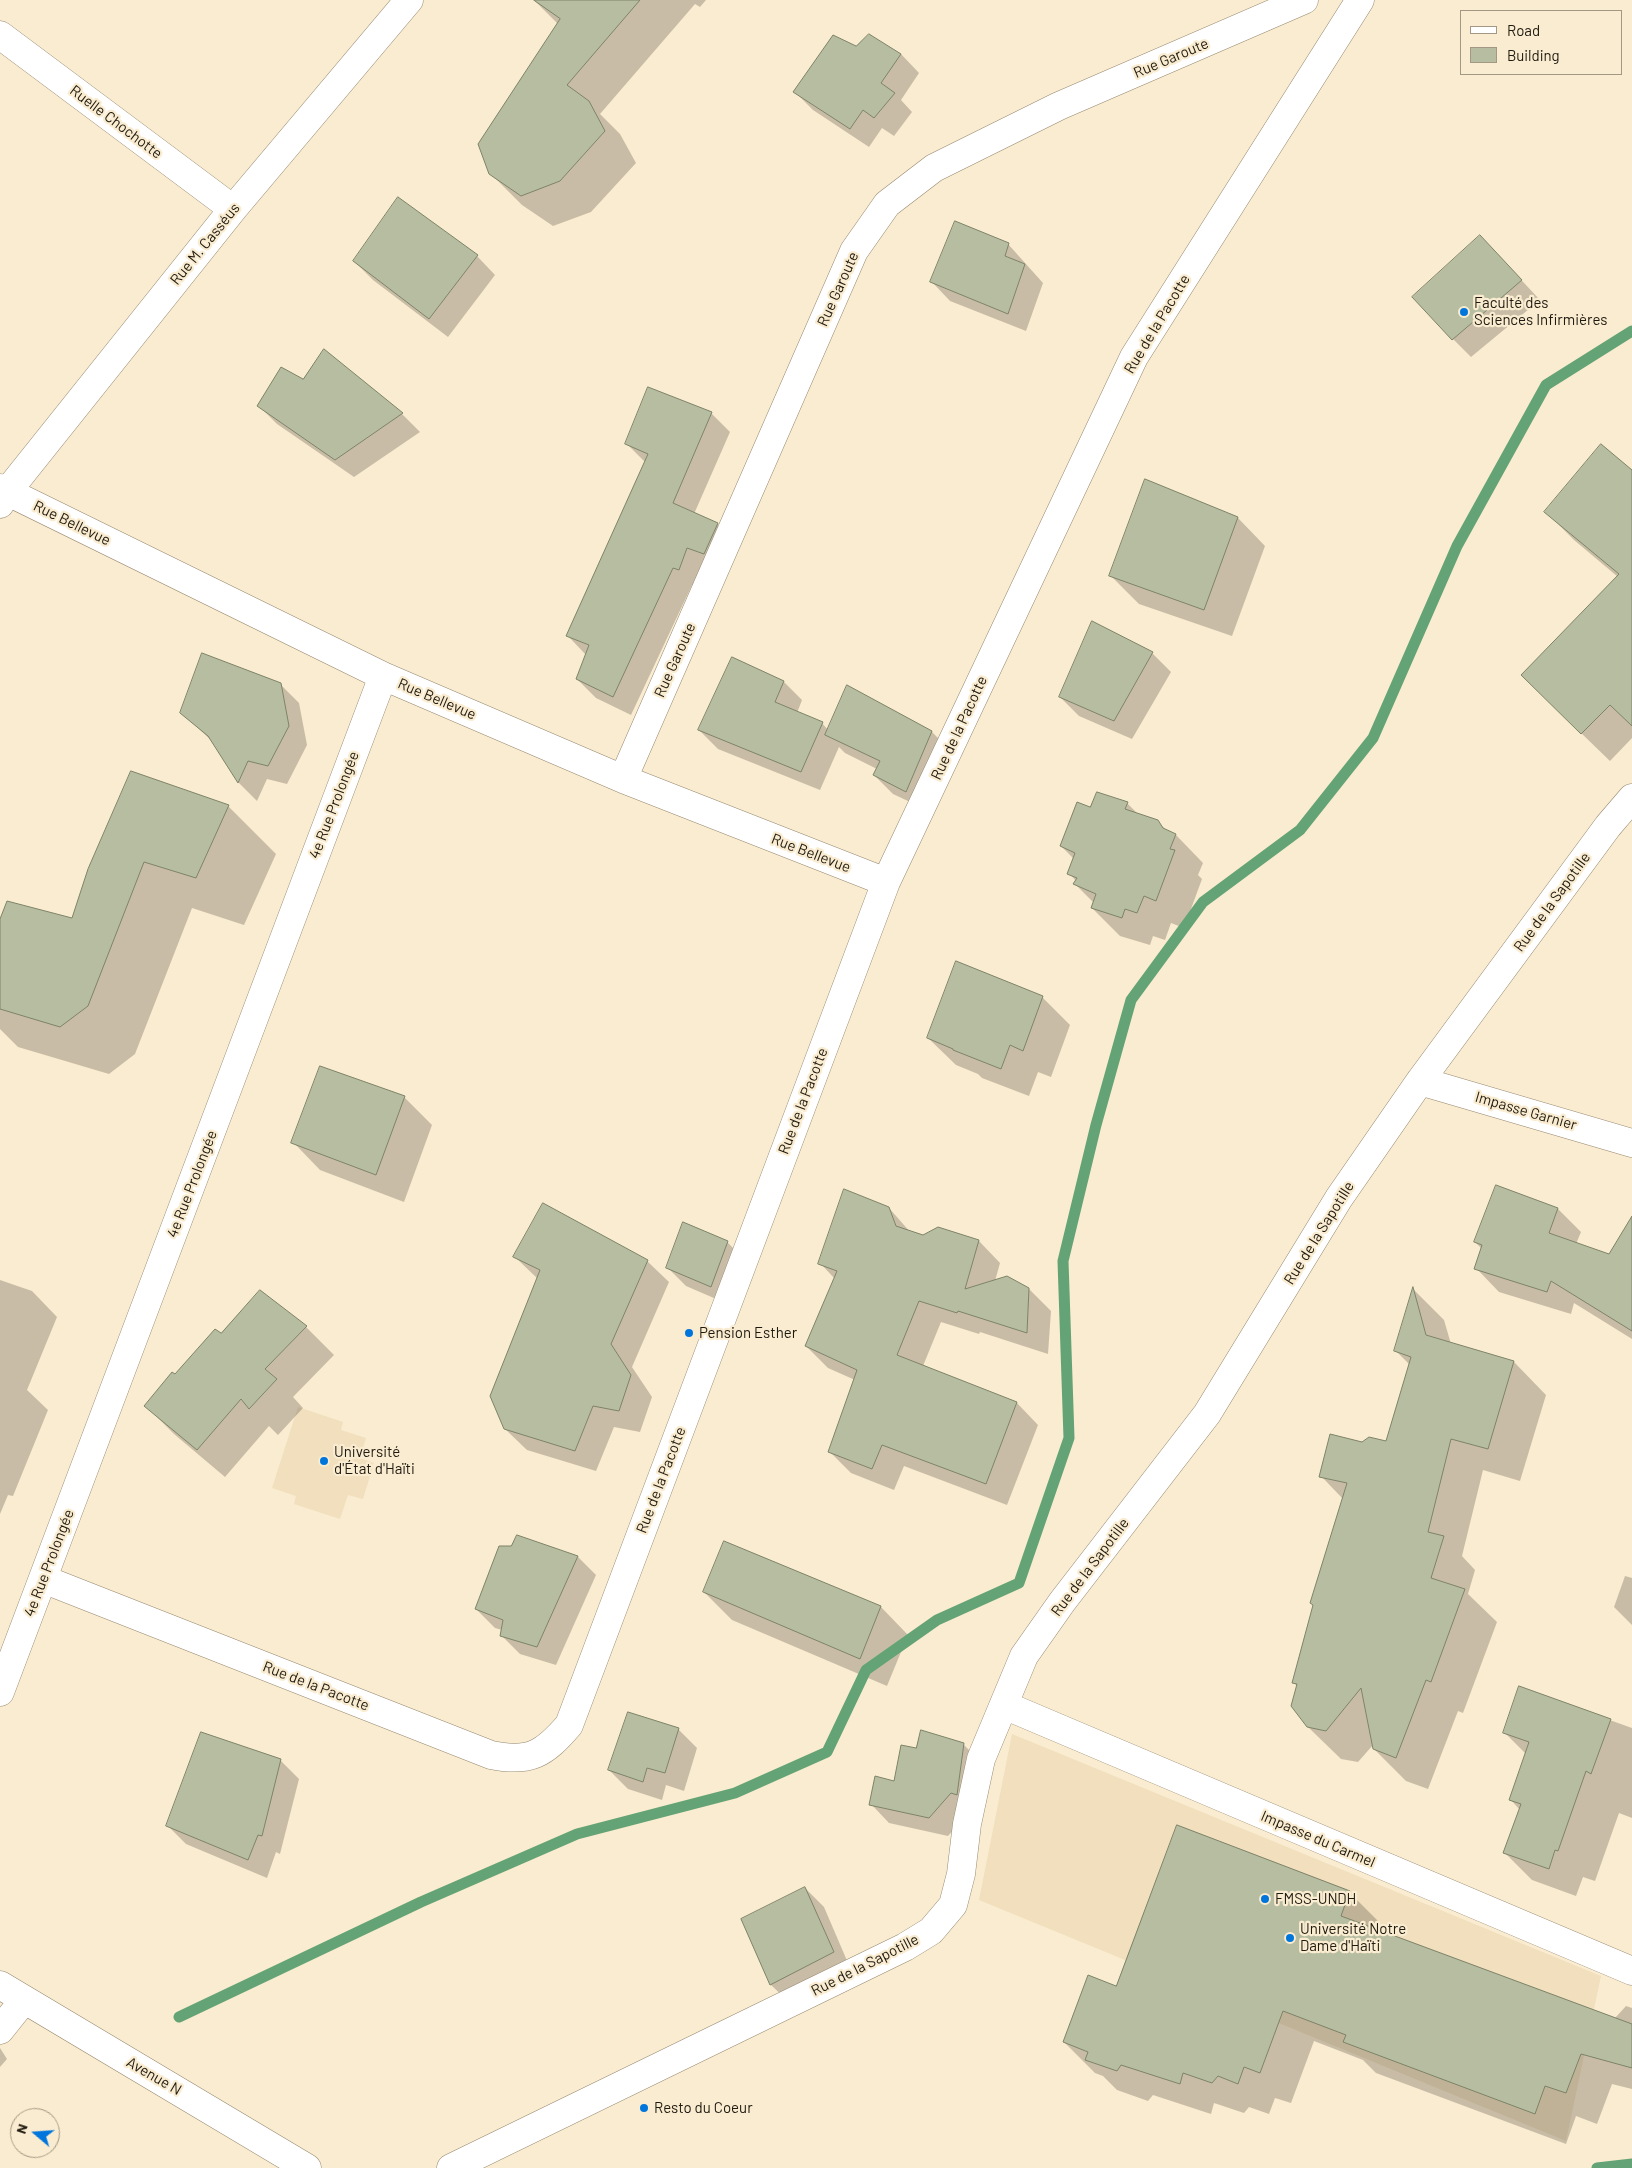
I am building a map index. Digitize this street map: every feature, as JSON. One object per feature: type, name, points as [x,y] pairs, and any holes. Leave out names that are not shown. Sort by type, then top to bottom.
[{"type":"street","name":"Rue M. Casséus","points":[[2,494],[233,209],[409,0]]},
{"type":"street","name":"Rue Garoute","points":[[623,779],[854,251],[887,204],[934,168],[1050,110],[1304,0]]},
{"type":"street","name":"Rue de la Pacotte","points":[[43,1579],[491,1755],[513,1760],[536,1754],[553,1744],[569,1725],[886,882],[1134,357],[1360,0]]},
{"type":"street","name":"Ruelle Chochotte","points":[[0,35],[233,209]]},
{"type":"street","name":"Rue Bellevue","points":[[2,494],[383,676],[623,779],[886,882]]},
{"type":"street","name":"4e Rue Prolongée","points":[[0,1692],[383,676]]},
{"type":"street","name":"Rue de la Sapotille","points":[[451,2168],[905,1947],[931,1930],[953,1905],[961,1874],[967,1824],[981,1759],[1024,1656],[1062,1602],[1207,1414],[1339,1198],[1420,1081],[1608,826],[1632,798]]},
{"type":"street","name":"Impasse Garnier","points":[[1420,1081],[1632,1143]]},
{"type":"street","name":"Impasse du Carmel","points":[[1004,1705],[1632,1971]]},
{"type":"street","name":"Avenue N","points":[[0,1985],[210,2108],[307,2168]]},
{"type":"street","points":[[0,2030],[24,2000]]},
{"type":"shaded area","name":"Université d'État d'Haïti","points":[[298,1407],[343,1422],[341,1430],[366,1438],[360,1458],[374,1463],[363,1499],[348,1495],[340,1519],[294,1504],[296,1496],[272,1488]]},
{"type":"shaded area","name":"Université Notre Dame d'Haïti","points":[[1012,1734],[1601,1976],[1566,2141],[979,1900]]},
{"type":"building","points":[[534,0],[640,0],[567,85],[589,101],[605,131],[560,181],[521,196],[489,174],[478,144],[560,19]]},
{"type":"building","points":[[869,34],[901,54],[881,83],[895,93],[874,118],[863,110],[850,129],[793,92],[833,35],[856,46]]},
{"type":"building","points":[[398,197],[478,255],[429,319],[353,261]]},
{"type":"building","points":[[955,221],[1009,243],[1005,256],[1025,264],[1008,314],[930,282]]},
{"type":"building","points":[[1480,235],[1522,280],[1452,340],[1412,297]]},
{"type":"building","points":[[324,349],[403,413],[335,460],[257,406],[281,367],[303,379]]},
{"type":"building","points":[[648,387],[712,412],[673,503],[718,523],[704,554],[687,548],[679,570],[673,568],[613,697],[576,679],[589,645],[566,636],[648,454],[625,444]]},
{"type":"building","points":[[1601,444],[1632,470],[1632,726],[1610,705],[1581,734],[1521,675],[1619,574],[1544,512]]},
{"type":"building","points":[[1145,479],[1238,517],[1204,610],[1109,576]]},
{"type":"building","points":[[1092,621],[1153,652],[1114,721],[1059,697]]},
{"type":"building","points":[[202,653],[281,683],[289,726],[268,766],[248,761],[238,783],[208,736],[180,713]]},
{"type":"building","points":[[732,657],[784,681],[775,702],[823,722],[801,772],[698,730]]},
{"type":"building","points":[[847,685],[932,731],[906,792],[873,775],[880,761],[825,735]]},
{"type":"building","points":[[131,771],[229,805],[196,878],[144,862],[88,1006],[60,1027],[0,1009],[0,919],[7,901],[72,918],[88,869]]},
{"type":"building","points":[[1097,792],[1128,802],[1125,809],[1158,820],[1163,828],[1176,834],[1170,849],[1175,850],[1156,901],[1144,896],[1137,913],[1125,909],[1122,918],[1091,908],[1096,894],[1073,884],[1077,878],[1067,874],[1075,853],[1060,846],[1077,802],[1090,807]]},
{"type":"building","points":[[956,961],[1043,996],[1023,1051],[1010,1045],[1001,1069],[927,1038]]},
{"type":"building","points":[[320,1066],[405,1096],[376,1175],[291,1143]]},
{"type":"building","points":[[1496,1185],[1558,1208],[1549,1233],[1609,1254],[1632,1216],[1632,1331],[1551,1281],[1547,1292],[1474,1269],[1482,1245],[1474,1242]]},
{"type":"building","points":[[844,1189],[889,1207],[896,1226],[923,1235],[938,1227],[979,1240],[965,1289],[1007,1276],[1029,1288],[1027,1333],[919,1301],[897,1355],[1017,1402],[986,1484],[882,1445],[872,1469],[828,1452],[857,1370],[805,1346],[837,1271],[818,1264]]},
{"type":"building","points":[[543,1203],[648,1260],[611,1344],[631,1375],[619,1411],[593,1406],[575,1451],[504,1429],[490,1396],[540,1270],[513,1257]]},
{"type":"building","points":[[683,1222],[728,1241],[711,1287],[666,1268]]},
{"type":"building","points":[[1413,1287],[1426,1335],[1514,1361],[1488,1449],[1451,1439],[1428,1532],[1444,1536],[1431,1578],[1465,1589],[1431,1682],[1426,1680],[1396,1758],[1373,1749],[1361,1688],[1326,1731],[1307,1727],[1291,1706],[1297,1684],[1292,1683],[1313,1605],[1310,1603],[1347,1483],[1319,1477],[1330,1434],[1362,1442],[1369,1437],[1386,1441],[1411,1357],[1394,1351]]},
{"type":"building","points":[[260,1290],[307,1326],[265,1369],[277,1379],[249,1409],[241,1399],[197,1450],[144,1406],[172,1372],[175,1374],[215,1329],[221,1333]]},
{"type":"building","points":[[517,1535],[578,1556],[537,1647],[500,1636],[503,1620],[475,1609],[499,1546],[511,1546]]},
{"type":"building","points":[[724,1541],[881,1606],[860,1659],[703,1592]]},
{"type":"building","points":[[1519,1686],[1611,1719],[1591,1774],[1586,1771],[1558,1851],[1555,1850],[1549,1869],[1503,1853],[1521,1804],[1509,1800],[1529,1742],[1503,1733]]},
{"type":"building","points":[[628,1712],[679,1728],[665,1773],[647,1768],[643,1782],[608,1770]]},
{"type":"building","points":[[921,1730],[964,1743],[957,1795],[951,1793],[929,1818],[869,1805],[875,1776],[894,1781],[901,1745],[916,1748]]},
{"type":"building","points":[[201,1732],[281,1759],[262,1836],[258,1835],[248,1860],[166,1826]]},
{"type":"building","points":[[1177,1825],[1350,1891],[1341,1916],[1632,2024],[1632,2068],[1581,2054],[1566,2093],[1545,2086],[1535,2114],[1343,2042],[1346,2035],[1283,2011],[1260,2073],[1244,2067],[1238,2084],[1218,2076],[1212,2083],[1183,2073],[1180,2084],[1121,2065],[1117,2071],[1085,2060],[1088,2052],[1063,2042],[1088,1975],[1116,1986]]},
{"type":"building","points":[[805,1887],[834,1952],[770,1985],[741,1919]]},
{"type":"waterway","points":[[179,2017],[421,1902],[577,1834],[735,1793],[827,1752],[866,1670],[937,1620],[1019,1583],[1069,1438],[1063,1261],[1096,1125],[1131,1000],[1203,902],[1300,830],[1373,738],[1457,546],[1546,385],[1632,331]]},
{"type":"waterway","points":[[1597,2168],[1632,2164]]},
{"type":"place","name":"Faculté des Sciences Infirmières","points":[[1464,312]]},
{"type":"place","name":"Pension Esther","points":[[689,1333]]},
{"type":"place","name":"Université d'État d'Haïti","points":[[324,1461]]},
{"type":"place","name":"FMSS-UNDH","points":[[1265,1899]]},
{"type":"place","name":"Université Notre Dame d'Haïti","points":[[1290,1938]]},
{"type":"place","name":"Resto du Coeur","points":[[644,2108]]}]
